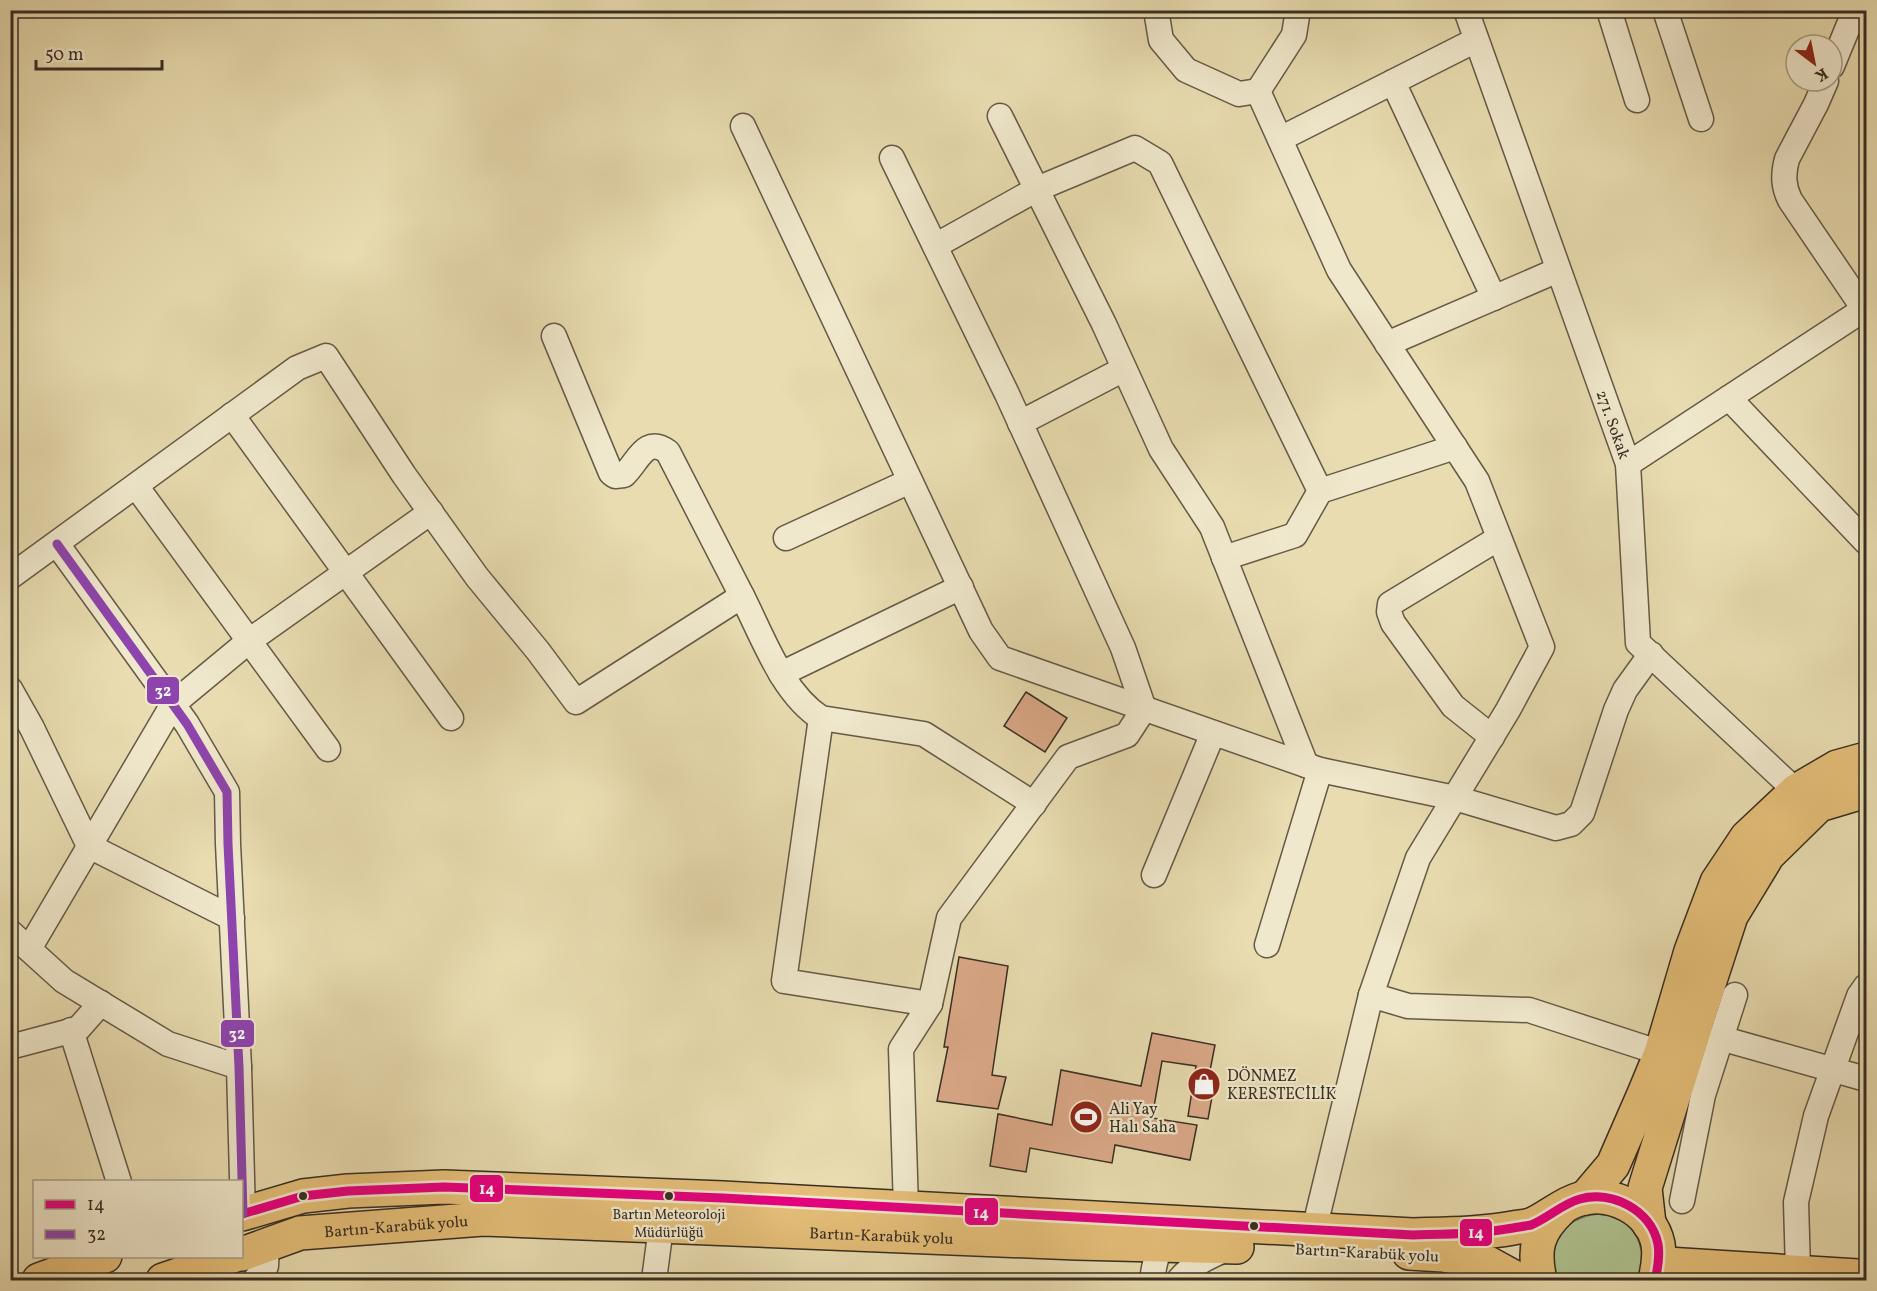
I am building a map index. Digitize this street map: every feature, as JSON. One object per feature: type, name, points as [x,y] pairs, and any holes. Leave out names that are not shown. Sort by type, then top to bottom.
[{"type":"highway","points":[[1540,1281],[1536,1260],[1538,1240],[1547,1222],[1573,1203],[1613,1165],[1661,1053],[1692,951],[1717,882],[1747,837],[1796,791],[1837,767],[1866,759]]},
{"type":"highway","points":[[1649,1224],[1645,1188],[1731,916],[1768,855],[1819,805],[1866,791]]},
{"type":"highway","name":"Bartın-Karabük yolu","points":[[243,1214],[303,1196],[348,1191],[444,1187],[723,1198],[1413,1235],[1491,1232],[1531,1225],[1573,1203]]},
{"type":"highway","points":[[1573,1203],[1599,1197],[1618,1200],[1636,1209],[1649,1224],[1657,1242],[1657,1271]]},
{"type":"highway","name":"Bartın-Karabük yolu","points":[[254,1249],[300,1233],[483,1219],[1124,1245],[1369,1250],[1443,1255],[1488,1263],[1519,1281]]},
{"type":"highway","points":[[39,1281],[102,1258]]},
{"type":"highway","points":[[163,1281],[230,1258]]},
{"type":"main road","points":[[1657,1271],[1798,1271],[1866,1275]]},
{"type":"street","points":[[1156,10],[1161,40],[1186,70],[1239,94],[1258,91],[1294,35],[1298,10]]},
{"type":"street","name":"271. Sokak","points":[[1466,10],[1628,464],[1638,643],[1796,791]]},
{"type":"street","points":[[1609,10],[1637,100]]},
{"type":"street","points":[[1665,10],[1701,119]]},
{"type":"street","points":[[1844,37],[1855,10]]},
{"type":"street","points":[[1280,138],[1476,40]]},
{"type":"street","points":[[1393,82],[1494,298]]},
{"type":"street","points":[[1258,91],[1340,270],[1477,481],[1542,647],[1492,737],[1418,858],[1371,995],[1314,1230]]},
{"type":"street","points":[[1628,464],[1865,308],[1790,200],[1784,186],[1784,168],[1787,159],[1821,93]]},
{"type":"street","points":[[1000,116],[1104,324],[1161,448],[1212,527],[1313,767],[1267,945]]},
{"type":"street","points":[[743,126],[960,587],[981,630],[1000,658],[1313,767],[1455,798],[1556,828],[1578,819],[1582,813],[1616,710],[1625,690],[1650,654]]},
{"type":"street","points":[[935,246],[1037,189],[1135,148],[1160,163],[1320,492]]},
{"type":"street","points":[[892,158],[1020,423],[1123,648],[1144,709]]},
{"type":"street","points":[[1387,344],[1558,270]]},
{"type":"street","points":[[554,336],[611,473],[615,476],[624,475],[641,453],[650,447],[660,447],[668,452],[781,674],[799,700],[821,718],[924,734],[1034,804]]},
{"type":"street","points":[[10,577],[297,368],[326,356],[430,512],[477,577],[538,651],[576,702],[742,596]]},
{"type":"street","points":[[1020,423],[1125,369]]},
{"type":"street","points":[[1729,398],[1866,542]]},
{"type":"street","points":[[232,415],[451,718]]},
{"type":"street","points":[[1224,558],[1295,536],[1320,492],[1455,447]]},
{"type":"street","points":[[786,538],[910,481]]},
{"type":"street","points":[[136,486],[328,749]]},
{"type":"street","points":[[29,949],[173,704],[249,641],[430,512]]},
{"type":"street","points":[[1492,737],[1453,706],[1393,623],[1389,612],[1390,604],[1499,538]]},
{"type":"street","points":[[57,544],[187,724],[227,792],[239,1067],[241,1180]]},
{"type":"street","points":[[781,674],[960,587]]},
{"type":"street","points":[[10,689],[32,728],[89,846],[232,918]]},
{"type":"street","points":[[906,1208],[901,1049],[930,1004],[949,918],[1068,757],[1127,735],[1144,709]]},
{"type":"street","points":[[821,718],[784,981],[930,1004]]},
{"type":"street","points":[[1154,875],[1213,733]]},
{"type":"street","points":[[10,932],[64,981],[168,1044],[239,1067]]},
{"type":"street","points":[[1798,1271],[1796,1202],[1816,1116],[1859,996],[1866,986]]},
{"type":"street","points":[[1371,995],[1408,1006],[1529,1010],[1661,1053]]},
{"type":"street","points":[[1682,1202],[1703,1095],[1735,995]]},
{"type":"street","points":[[10,1047],[78,1029],[101,1003]]},
{"type":"street","points":[[72,1030],[118,1180]]},
{"type":"street","points":[[1720,1038],[1866,1079]]},
{"type":"street","points":[[1152,1281],[1155,1259],[1162,1245],[1183,1230],[1206,1224]]},
{"type":"street","points":[[654,1281],[661,1227]]},
{"type":"street","points":[[1124,1245],[1140,1252],[1148,1264],[1152,1281]]},
{"type":"street","points":[[1179,1281],[1189,1269],[1209,1256],[1230,1247]]},
{"type":"street","points":[[254,1249],[266,1266],[255,1281]]},
{"type":"green space","points":[[1598,1214],[1622,1221],[1635,1234],[1642,1252],[1641,1271],[1637,1280],[1558,1280],[1553,1262],[1556,1243],[1561,1234],[1575,1221]]},
{"type":"building","points":[[1026,692],[1067,718],[1045,752],[1004,726]]},
{"type":"building","points":[[959,957],[1008,966],[992,1075],[1006,1077],[998,1109],[937,1101],[948,1047],[944,1047]]},
{"type":"building","points":[[1152,1033],[1215,1045],[1205,1096],[1212,1097],[1208,1119],[1188,1116],[1196,1066],[1162,1061],[1152,1118],[1197,1125],[1190,1160],[1115,1145],[1112,1163],[1030,1148],[1026,1172],[990,1166],[998,1114],[1052,1125],[1061,1070],[1141,1086]]},
{"type":"transit line","name":"32","points":[[57,544],[187,724],[227,792],[242,1180]]},
{"type":"transit line","name":"14","points":[[243,1214],[303,1196],[348,1191],[444,1187],[723,1198],[1413,1235],[1476,1233],[1531,1225],[1573,1201],[1605,1197],[1617,1200],[1639,1212],[1654,1232],[1659,1253],[1655,1280]]},
{"type":"place","name":"DÖNMEZ KERESTECİLİK","points":[[1204,1084]]},
{"type":"place","name":"Ali Yay Halı Saha","points":[[1086,1117]]},
{"type":"place","name":"Bartın Meteoroloji Müdürlüğü","points":[[669,1196]]}]
